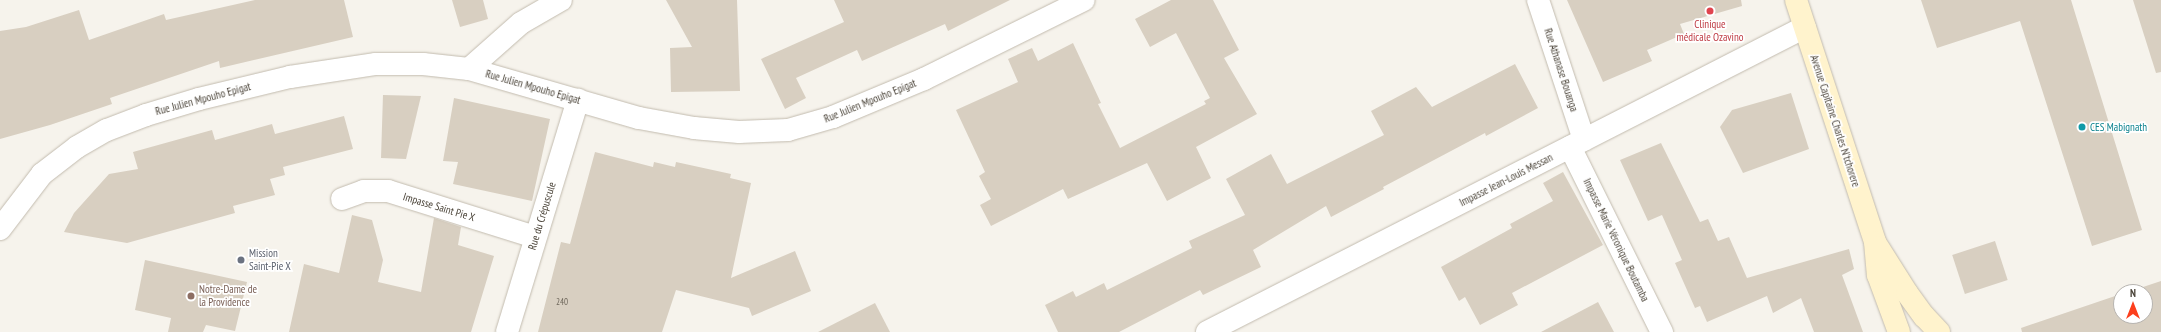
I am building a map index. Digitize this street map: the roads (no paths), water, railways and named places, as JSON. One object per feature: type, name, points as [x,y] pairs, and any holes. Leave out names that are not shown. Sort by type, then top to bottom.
[{"type":"main road","name":"Avenue Capitaine Charles N'tchorere","points":[[1796,0],[1875,242]]},
{"type":"main road","points":[[1875,242],[1878,274],[1899,332]]},
{"type":"main road","points":[[1875,242],[1907,293],[1924,316],[1939,332]]},
{"type":"street","points":[[469,69],[521,22],[561,0]]},
{"type":"street","name":"Rue Julien Mpouho Epigat","points":[[0,228],[42,174],[77,147],[107,130],[146,115],[206,97],[290,77],[376,64],[423,64],[469,69],[639,118],[694,128],[739,132],[788,130],[833,117],[924,79],[1084,0]]},
{"type":"street","name":"Rue Athanase Bouanga","points":[[1538,0],[1577,144]]},
{"type":"street","name":"Impasse Jean-Louis Messan","points":[[1207,332],[1805,27]]},
{"type":"street","name":"Rue du Crépuscule","points":[[507,332],[535,236],[578,100]]},
{"type":"street","name":"Impasse Marie Véronique Boutamba","points":[[1577,144],[1662,332]]},
{"type":"street","name":"Impasse Saint Pie X","points":[[342,198],[364,191],[388,191],[535,236]]},
{"type":"place","name":"Clinique médicale Ozavino","points":[[1710,11]]},
{"type":"place","name":"CES Mabignath","points":[[2082,127]]},
{"type":"place","name":"Mission Saint-Pie X","points":[[241,260]]},
{"type":"place","name":"Notre-Dame de la Providence","points":[[191,296]]}]
